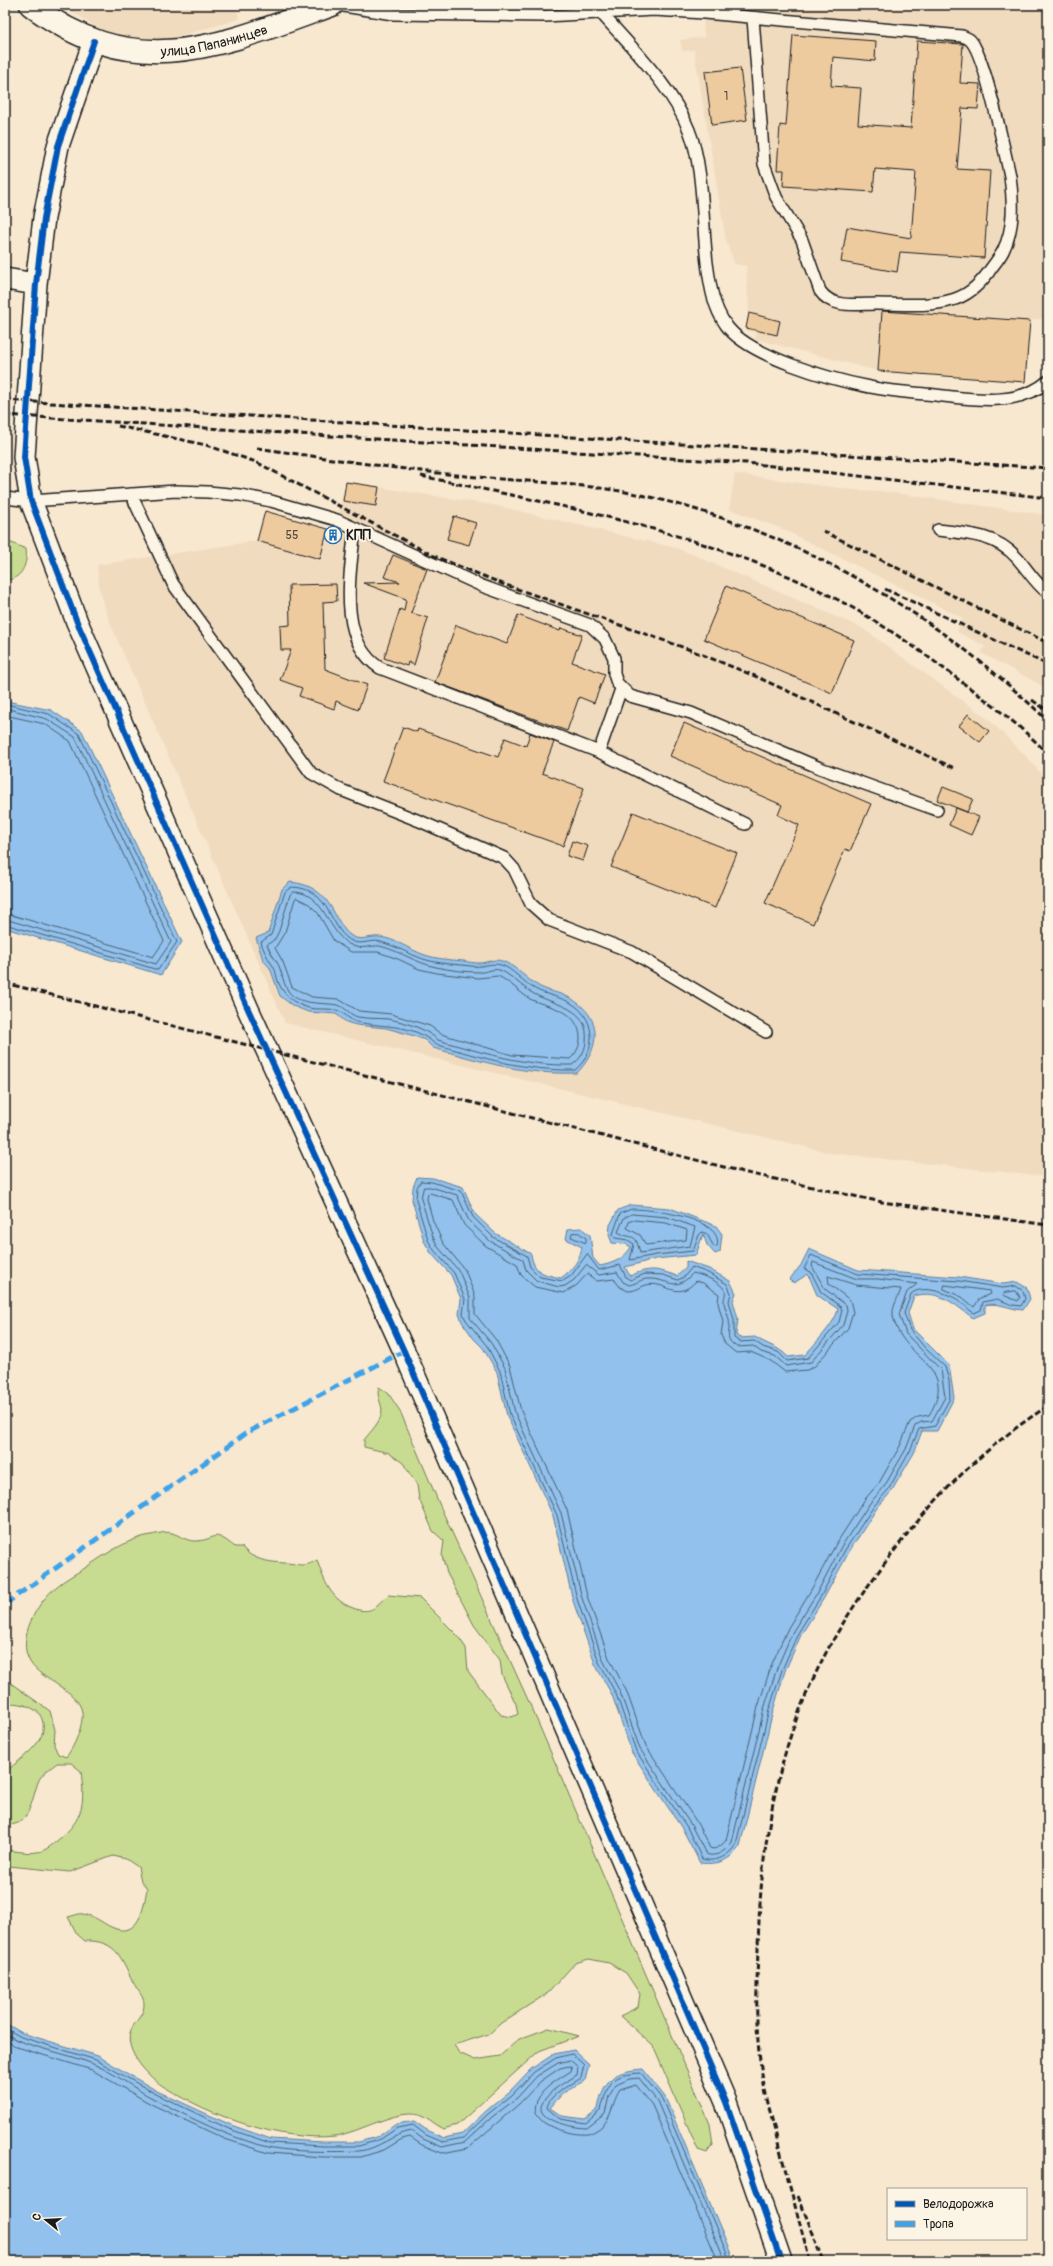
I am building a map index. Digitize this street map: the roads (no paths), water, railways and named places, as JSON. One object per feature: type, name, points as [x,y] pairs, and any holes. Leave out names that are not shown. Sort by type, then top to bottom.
[{"type":"main road","name":"улица Папанинцев","points":[[31,5],[70,30],[94,41],[116,48],[141,52],[168,53],[248,36],[332,5]]},
{"type":"street","points":[[94,41],[58,146],[50,179],[36,284],[24,457],[31,501],[77,622],[244,1001],[404,1351],[723,2094],[781,2261]]},
{"type":"street","points":[[5,279],[36,284]]},
{"type":"lane","points":[[338,5],[394,14],[602,14],[654,8],[962,36],[970,40],[985,72],[1010,176],[1013,204],[1012,218],[1004,250],[981,282],[957,298],[932,303],[844,304],[825,298],[820,291],[802,240],[776,197],[764,164],[752,18]]},
{"type":"lane","points":[[602,14],[658,79],[677,106],[689,129],[699,170],[711,288],[716,309],[727,326],[739,338],[756,350],[780,360],[844,381],[892,391],[1004,399],[1032,391],[1048,381]]},
{"type":"lane","points":[[5,498],[31,501],[176,491],[240,495],[271,501],[322,516],[355,528],[482,586],[590,625],[600,632],[611,648],[614,658],[614,674],[621,689],[630,696],[691,713],[820,768],[937,810]]},
{"type":"lane","points":[[131,494],[173,584],[311,773],[341,790],[422,822],[504,858],[514,869],[531,904],[549,920],[632,952],[766,1032]]},
{"type":"lane","points":[[355,528],[349,594],[350,616],[361,647],[372,663],[380,668],[599,752],[745,824]]},
{"type":"lane","points":[[938,530],[966,532],[986,537],[1000,544],[1016,557],[1032,578],[1048,593]]},
{"type":"lane","points":[[599,752],[621,689]]},
{"type":"water","points":[[5,692],[11,702],[51,710],[82,731],[182,942],[161,975],[5,928]]},
{"type":"water","points":[[290,882],[306,885],[317,891],[326,899],[342,926],[348,933],[356,938],[386,938],[425,955],[439,958],[477,963],[496,960],[502,961],[511,965],[541,987],[568,997],[579,1004],[588,1013],[593,1022],[595,1032],[591,1053],[577,1073],[521,1070],[433,1048],[425,1040],[411,1035],[386,1028],[356,1025],[346,1022],[336,1014],[308,1012],[293,1006],[280,996],[270,968],[263,960],[256,938],[268,933],[282,889]]},
{"type":"water","points":[[417,1177],[433,1178],[463,1187],[475,1214],[495,1233],[531,1254],[534,1265],[540,1272],[561,1278],[569,1272],[575,1264],[582,1247],[566,1239],[568,1229],[581,1228],[590,1235],[593,1258],[600,1266],[614,1262],[625,1255],[631,1247],[626,1244],[612,1243],[609,1235],[610,1225],[618,1210],[631,1205],[670,1208],[716,1226],[722,1234],[720,1252],[715,1254],[707,1245],[703,1234],[696,1255],[656,1259],[625,1267],[630,1276],[643,1271],[654,1270],[677,1276],[686,1268],[686,1261],[709,1269],[730,1281],[736,1293],[733,1301],[738,1319],[736,1335],[740,1338],[755,1337],[780,1350],[788,1357],[805,1355],[829,1327],[838,1309],[817,1295],[808,1274],[794,1283],[789,1280],[801,1265],[809,1249],[858,1270],[959,1277],[1003,1284],[1017,1282],[1027,1288],[1030,1299],[1023,1310],[990,1304],[985,1305],[985,1313],[973,1318],[953,1303],[939,1296],[923,1294],[914,1296],[908,1313],[913,1329],[949,1365],[954,1398],[937,1431],[922,1431],[914,1453],[891,1492],[877,1508],[849,1552],[824,1598],[801,1635],[785,1671],[773,1711],[740,1846],[732,1855],[723,1861],[700,1863],[683,1830],[632,1753],[612,1695],[595,1664],[573,1601],[553,1516],[507,1416],[497,1372],[483,1348],[474,1339],[462,1322],[459,1314],[461,1299],[451,1275],[431,1253],[424,1241],[412,1200],[413,1187]]},
{"type":"water","points":[[5,1374],[8,1377],[5,1415]]},
{"type":"water","points":[[5,2023],[22,2033],[98,2056],[157,2091],[231,2125],[271,2139],[323,2142],[359,2142],[379,2136],[396,2124],[414,2121],[428,2131],[444,2138],[462,2134],[509,2092],[531,2069],[554,2054],[574,2050],[589,2064],[585,2081],[563,2093],[550,2108],[562,2116],[585,2119],[598,2109],[603,2090],[612,2078],[624,2072],[643,2069],[665,2097],[734,2261],[5,2261]]},
{"type":"railway","points":[[5,400],[1048,468]]},
{"type":"railway","points":[[5,415],[747,463],[1048,498]]},
{"type":"railway","points":[[118,426],[206,445],[256,462],[434,556],[503,584],[688,649],[755,676],[954,768]]},
{"type":"railway","points":[[257,448],[440,473],[627,492],[706,513],[760,532],[813,556],[864,583],[913,613],[960,646],[1005,682],[1048,721]]},
{"type":"railway","points":[[421,476],[569,508],[666,533],[762,565],[808,585],[848,605],[923,653],[1005,715],[1048,754]]},
{"type":"railway","points":[[823,531],[1048,643]]},
{"type":"railway","points":[[885,589],[1048,665]]},
{"type":"railway","points":[[1032,700],[1048,711]]},
{"type":"railway","points":[[5,983],[747,1173],[882,1202],[1048,1225]]},
{"type":"railway","points":[[810,2261],[766,2096],[757,2033],[759,1914],[766,1844],[779,1775],[800,1709],[822,1660],[851,1611],[872,1581],[911,1530],[965,1471],[1005,1437],[1048,1406]]},
{"type":"railway","points":[[798,2196],[824,2261]]},
{"type":"place","name":"КПП","points":[[333,535]]}]
